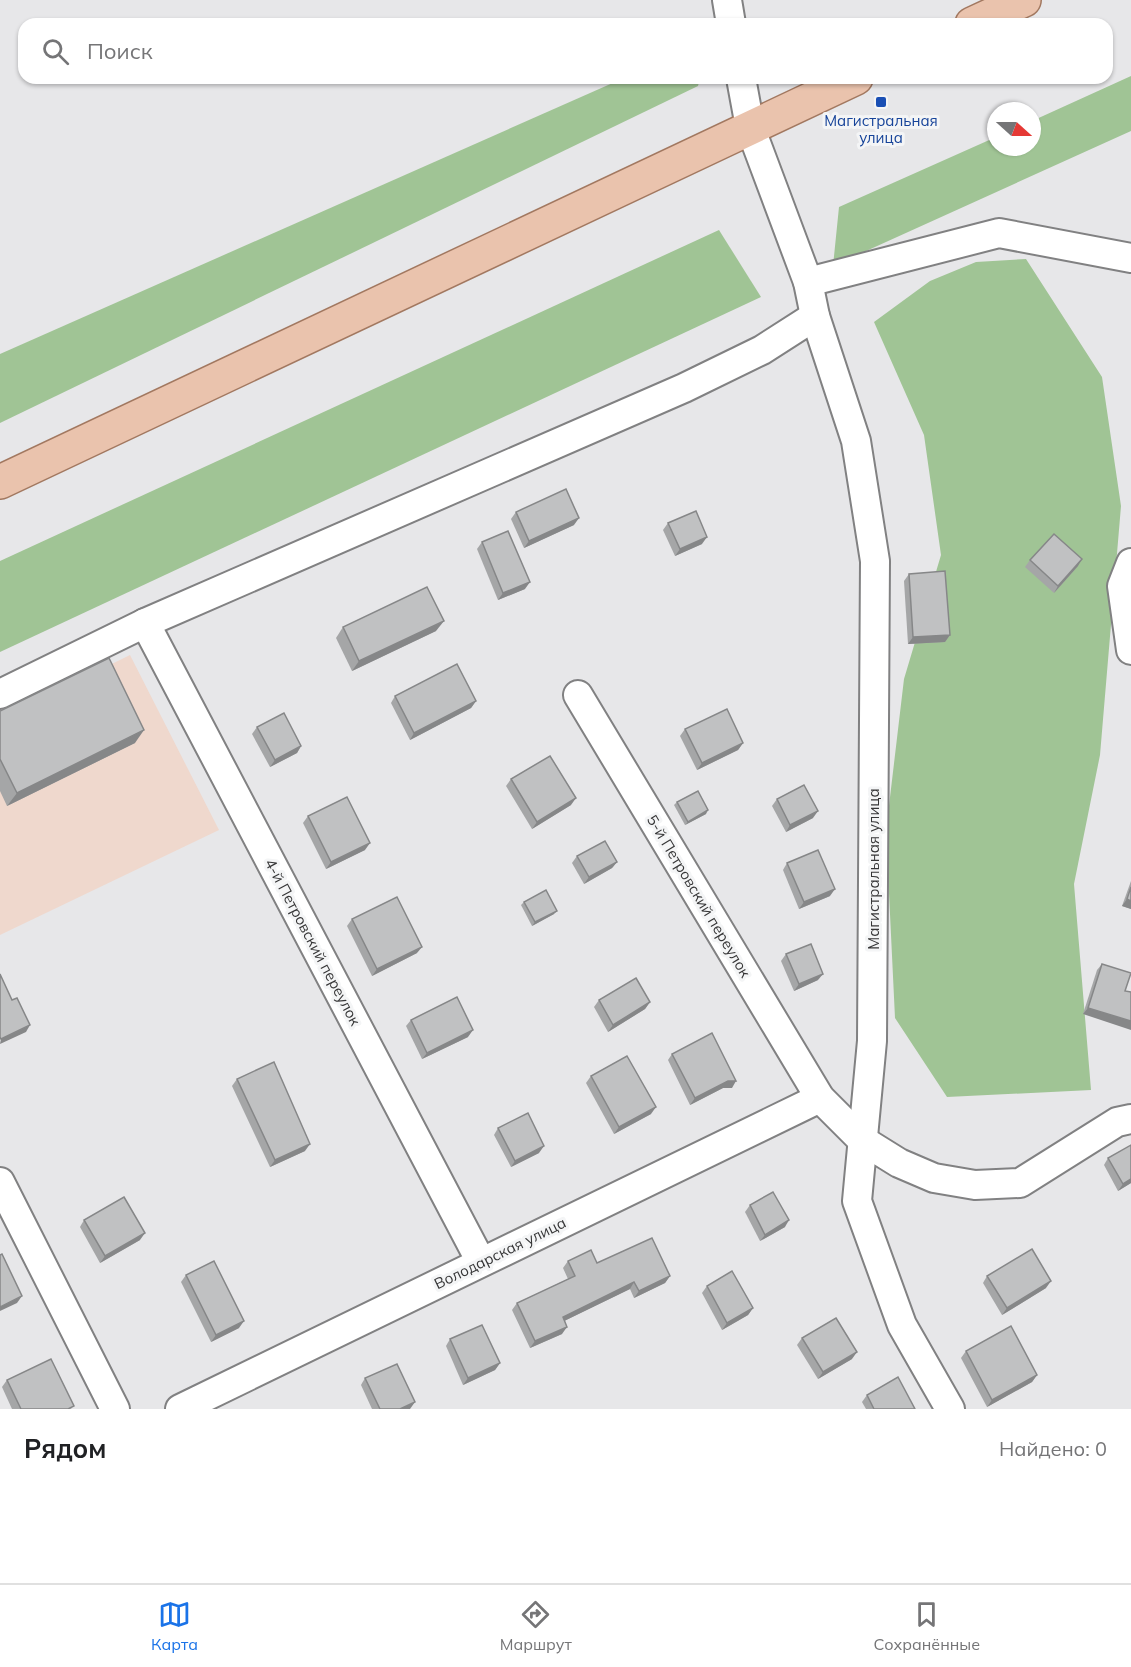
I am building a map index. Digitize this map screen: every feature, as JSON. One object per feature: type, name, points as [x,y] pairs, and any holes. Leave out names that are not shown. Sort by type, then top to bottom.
[{"type":"main road","points":[[985,18],[1024,0]]},
{"type":"main road","points":[[0,482],[843,84]]},
{"type":"street","points":[[727,0],[730,18]]},
{"type":"street","name":"Магистральная улица","points":[[742,84],[750,127],[808,282],[815,316],[856,441],[874,561],[872,1041],[857,1201],[902,1325],[950,1409]]},
{"type":"street","points":[[808,282],[999,233],[1131,258]]},
{"type":"street","points":[[0,694],[145,623],[684,388],[762,350],[815,316]]},
{"type":"street","points":[[1131,563],[1122,586],[1131,650]]},
{"type":"street","name":"4-й Петровский переулок","points":[[145,623],[481,1262]]},
{"type":"street","name":"5-й Петровский переулок","points":[[578,694],[820,1098],[862,1140],[899,1163],[934,1178],[975,1185],[1020,1183],[1117,1122],[1131,1119]]},
{"type":"street","name":"Володарская улица","points":[[180,1409],[820,1098]]},
{"type":"street","points":[[0,1182],[115,1409]]},
{"type":"shaded area","points":[[130,655],[219,830],[0,935],[0,719]]},
{"type":"green space","points":[[1131,76],[1131,131],[833,266],[839,207],[987,141],[987,156],[1041,156],[1041,117]]},
{"type":"green space","points":[[610,84],[698,84],[0,423],[0,354]]},
{"type":"green space","points":[[719,230],[761,297],[0,652],[0,561]]},
{"type":"green space","points":[[1026,259],[1102,377],[1121,506],[1100,755],[1074,884],[1091,1090],[947,1097],[895,1018],[886,831],[904,679],[941,555],[924,435],[874,322],[930,281],[976,262]]},
{"type":"building","points":[[566,489],[579,518],[529,541],[516,512]]},
{"type":"building","points":[[696,511],[707,537],[680,549],[668,523]]},
{"type":"building","points":[[508,531],[530,582],[503,593],[482,542]]},
{"type":"building","points":[[1054,534],[1082,559],[1058,586],[1030,560]]},
{"type":"building","points":[[945,571],[950,635],[913,637],[909,574]]},
{"type":"building","points":[[427,587],[444,621],[359,661],[343,627]]},
{"type":"building","points":[[109,658],[144,730],[17,793],[0,759],[0,711]]},
{"type":"building","points":[[457,664],[476,701],[414,733],[395,696]]},
{"type":"building","points":[[727,709],[743,743],[702,763],[685,729]]},
{"type":"building","points":[[284,713],[301,746],[275,760],[257,727]]},
{"type":"building","points":[[550,756],[576,798],[537,822],[511,779]]},
{"type":"building","points":[[804,785],[818,811],[790,825],[777,799]]},
{"type":"building","points":[[698,791],[708,810],[688,822],[677,802]]},
{"type":"building","points":[[347,797],[370,843],[331,862],[308,816]]},
{"type":"building","points":[[605,841],[617,862],[589,877],[577,856]]},
{"type":"building","points":[[818,850],[835,889],[804,902],[787,863]]},
{"type":"building","points":[[1131,887],[1131,901],[1127,899]]},
{"type":"building","points":[[546,890],[557,911],[535,922],[524,902]]},
{"type":"building","points":[[397,897],[422,947],[377,969],[352,919]]},
{"type":"building","points":[[811,944],[823,974],[799,984],[786,954]]},
{"type":"building","points":[[1102,964],[1131,973],[1125,991],[1131,992],[1131,1021],[1088,1008]]},
{"type":"building","points":[[0,974],[12,1000],[17,998],[30,1025],[1,1039],[0,1037]]},
{"type":"building","points":[[636,978],[650,1002],[613,1025],[599,1000]]},
{"type":"building","points":[[457,997],[473,1030],[427,1053],[411,1020]]},
{"type":"building","points":[[712,1033],[736,1081],[728,1081],[695,1098],[672,1054]]},
{"type":"building","points":[[627,1056],[656,1107],[619,1127],[591,1076]]},
{"type":"building","points":[[274,1062],[310,1144],[275,1160],[237,1079]]},
{"type":"building","points":[[528,1113],[544,1146],[515,1161],[498,1128]]},
{"type":"building","points":[[1131,1145],[1131,1179],[1123,1184],[1108,1158]]},
{"type":"building","points":[[773,1192],[789,1220],[765,1235],[750,1205]]},
{"type":"building","points":[[124,1197],[145,1233],[105,1256],[84,1220]]},
{"type":"building","points":[[652,1238],[670,1276],[639,1291],[634,1282],[563,1317],[567,1327],[535,1341],[517,1303],[575,1276],[568,1261],[591,1250],[597,1263]]},
{"type":"building","points":[[1032,1249],[1051,1281],[1007,1308],[987,1276]]},
{"type":"building","points":[[2,1254],[22,1296],[0,1307],[0,1255]]},
{"type":"building","points":[[214,1261],[244,1321],[216,1335],[186,1275]]},
{"type":"building","points":[[732,1271],[753,1308],[727,1323],[707,1286]]},
{"type":"building","points":[[836,1318],[857,1352],[823,1372],[802,1338]]},
{"type":"building","points":[[482,1325],[500,1363],[468,1378],[450,1339]]},
{"type":"building","points":[[1011,1326],[1037,1375],[992,1400],[966,1351]]},
{"type":"building","points":[[51,1359],[74,1406],[68,1409],[21,1409],[7,1380]]},
{"type":"building","points":[[397,1364],[415,1402],[400,1409],[380,1409],[365,1378]]},
{"type":"building","points":[[898,1377],[915,1409],[874,1409],[867,1395]]},
{"type":"place","name":"Магистральная улица","points":[[881,102]]}]
